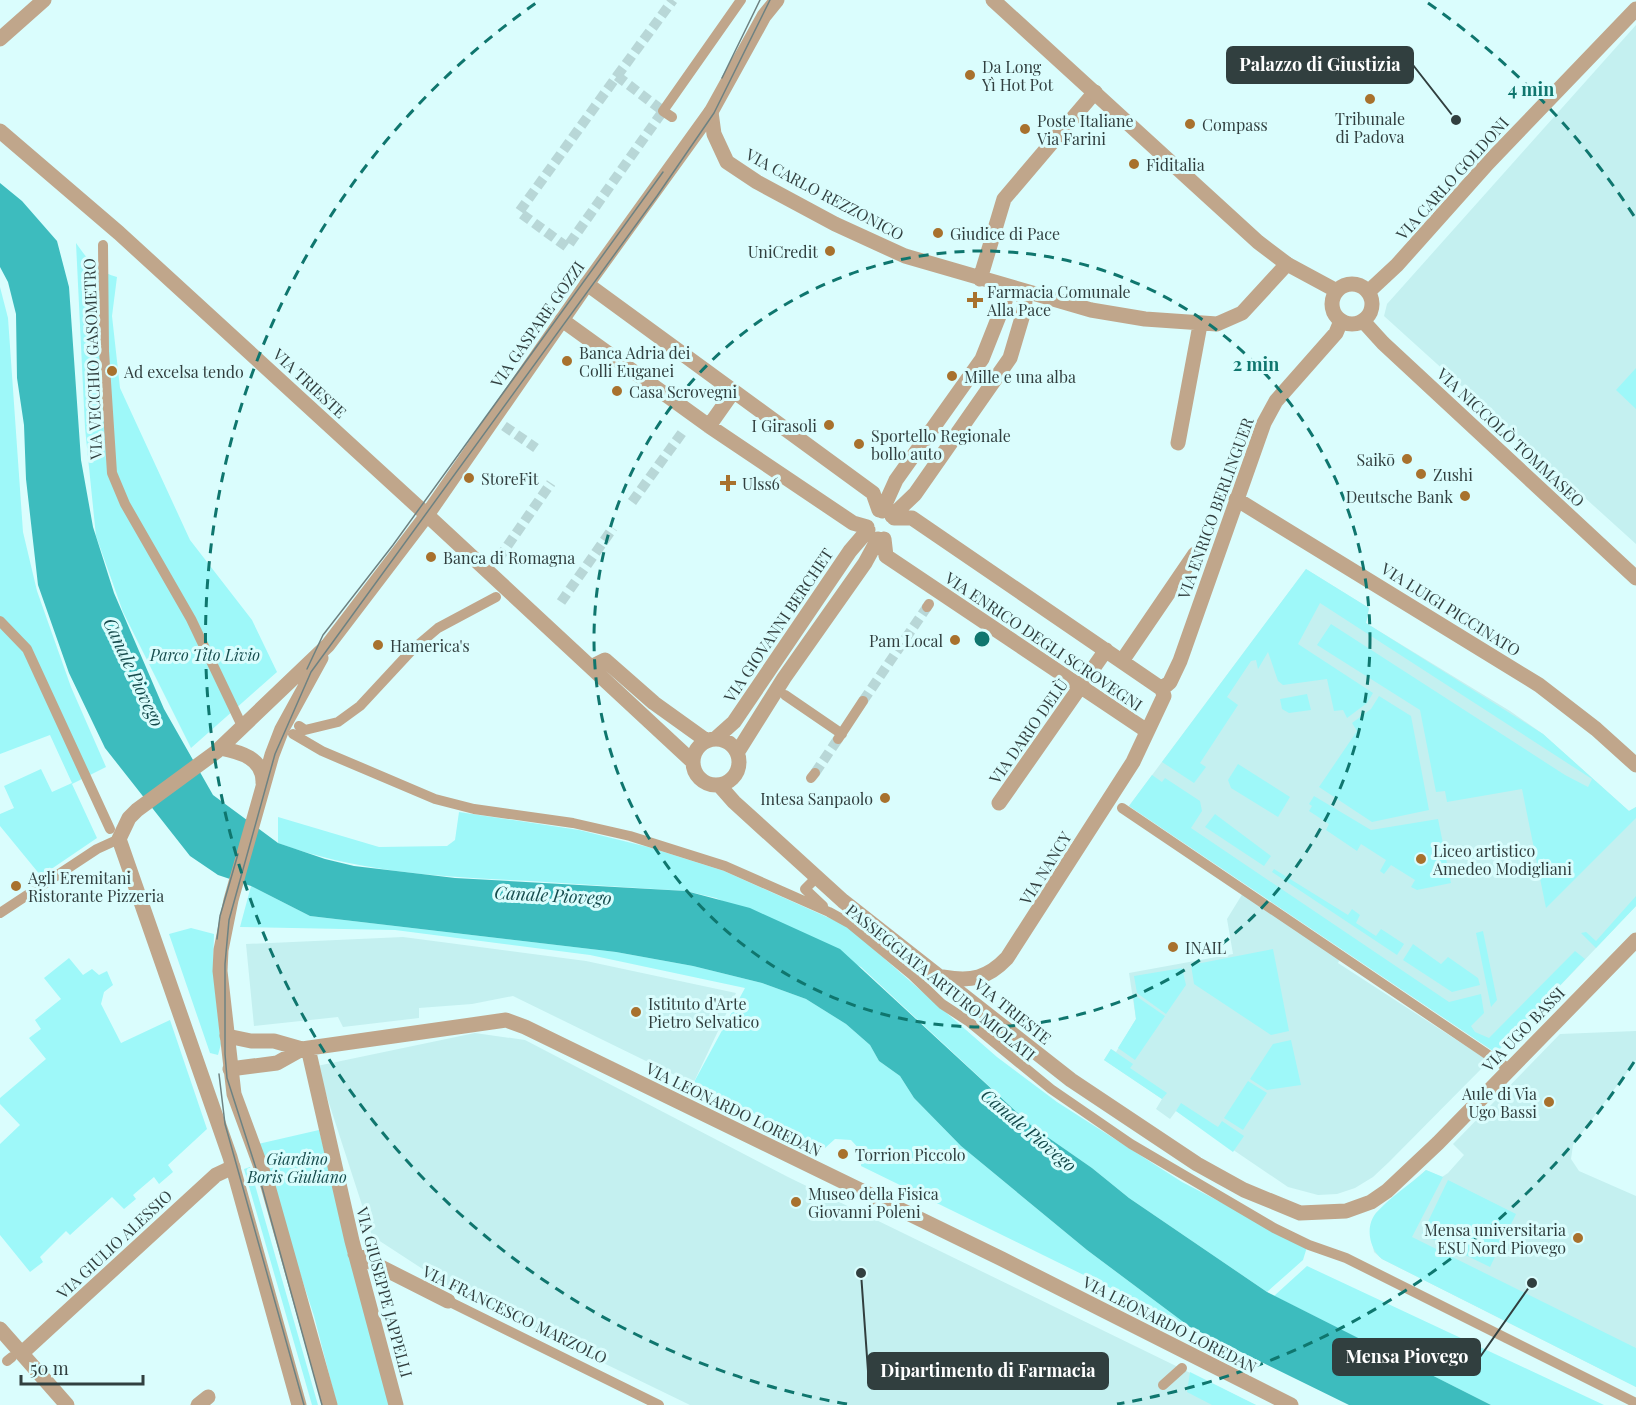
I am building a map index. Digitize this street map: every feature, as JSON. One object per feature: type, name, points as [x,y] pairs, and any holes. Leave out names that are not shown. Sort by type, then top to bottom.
[{"type":"street","points":[[0,39],[44,0]]},
{"type":"street","points":[[672,117],[663,111],[741,0]]},
{"type":"street","name":"VIA GASPARE GOZZI","points":[[764,16],[766,0]]},
{"type":"street","name":"VIA GASPARE GOZZI","points":[[115,834],[137,810],[218,750],[243,728],[328,645],[427,515],[587,284],[711,112],[764,16],[777,0]]},
{"type":"street","points":[[993,0],[1258,242],[1287,264],[1337,291]]},
{"type":"street","name":"VIA CARLO GOLDONI","points":[[1368,292],[1397,265],[1488,163],[1636,9]]},
{"type":"street","points":[[980,279],[1004,199],[1095,92]]},
{"type":"street","name":"VIA CARLO REZZONICO","points":[[711,112],[714,134],[726,162],[757,182],[840,226],[905,256],[1091,310],[1200,325],[1217,324],[1242,313],[1287,264]]},
{"type":"street","name":"VIA TRIESTE","points":[[0,131],[112,226],[427,515],[693,762],[701,780],[719,785],[843,901],[1071,1080],[1187,1158],[1244,1190],[1286,1209],[1317,1214]]},
{"type":"street","name":"VIA VECCHIO GASOMETRO","points":[[103,245],[104,351],[112,473],[125,504],[190,619],[243,728]]},
{"type":"street","points":[[562,320],[709,426],[853,523],[874,534],[895,528],[873,493],[587,284]]},
{"type":"street","points":[[1353,284],[1368,292],[1372,304],[1363,321],[1352,324],[1341,321],[1333,310],[1337,291],[1353,284]]},
{"type":"street","points":[[737,753],[784,678],[865,563],[874,534],[871,514],[887,514],[915,494],[1002,373],[1010,358],[1024,311],[1025,301],[1018,290],[1007,296],[1002,305],[982,360],[896,480],[887,514]]},
{"type":"street","name":"VIA ENRICO BERLINGUER","points":[[1162,689],[1170,682],[1180,661],[1256,442],[1276,401],[1336,333],[1341,321]]},
{"type":"street","name":"VIA NICCOLÒ TOMMASEO","points":[[1363,321],[1383,343],[1636,578]]},
{"type":"street","points":[[1178,443],[1200,325]]},
{"type":"street","points":[[982,360],[1002,373]]},
{"type":"street","points":[[709,426],[733,392]]},
{"type":"street","name":"VIA LUIGI PICCINATO","points":[[1236,498],[1539,685],[1596,729],[1636,765]]},
{"type":"street","name":"VIA ENRICO DEGLI SCROVEGNI","points":[[874,534],[886,556],[1147,731],[1163,700],[1162,689],[912,518],[887,514]]},
{"type":"street","name":"VIA GIOVANNI BERCHET","points":[[711,740],[734,722],[850,551],[874,534]]},
{"type":"street","name":"VIA ENRICO DEGLI SCROVEGNI","points":[[1122,661],[1195,554]]},
{"type":"street","name":"PASSEGGIATA ARTURO MIOLATI","points":[[496,597],[438,628],[412,650],[360,706],[338,722],[296,730],[322,751],[435,799],[474,809],[573,823],[630,836],[725,866],[829,912],[849,923],[912,975],[942,1004],[968,1021],[1060,1095],[1197,1185],[1309,1245],[1346,1258],[1636,1403]]},
{"type":"street","points":[[0,621],[27,649],[115,834],[200,1064],[233,1167],[299,1405]]},
{"type":"street","name":"VIA GASPARE GOZZI","points":[[328,645],[282,729],[261,793],[231,900],[221,950],[234,1094],[268,1186],[330,1405]]},
{"type":"street","name":"VIA DARIO DELÙ","points":[[999,803],[1106,650]]},
{"type":"street","points":[[591,667],[605,660],[654,703],[711,740],[729,743],[737,753],[739,766],[734,776],[719,785]]},
{"type":"street","points":[[785,695],[840,736],[862,702]]},
{"type":"street","name":"VIA NANCY","points":[[941,976],[962,981],[983,977],[1007,958],[1108,804],[1133,762],[1147,731]]},
{"type":"street","points":[[693,762],[698,748],[711,740]]},
{"type":"street","points":[[218,750],[237,751],[257,763],[263,775],[261,793]]},
{"type":"street","points":[[1122,808],[1509,1069]]},
{"type":"street","points":[[0,913],[97,849],[115,834]]},
{"type":"street","name":"PASSEGGIATA ARTURO MIOLATI","points":[[817,877],[805,889],[829,912]]},
{"type":"street","name":"VIA UGO BASSI","points":[[1317,1214],[1359,1207],[1387,1191],[1438,1143],[1636,940]]},
{"type":"street","name":"VIA LEONARDO LOREDAN","points":[[305,1048],[506,1020],[525,1027],[1002,1259],[1291,1405]]},
{"type":"street","points":[[227,1036],[251,1041],[274,1041],[305,1048]]},
{"type":"street","points":[[200,1064],[211,1070],[277,1063],[305,1048]]},
{"type":"street","name":"VIA GIUSEPPE JAPPELLI","points":[[305,1048],[355,1254],[396,1405]]},
{"type":"street","name":"VIA GIULIO ALESSIO","points":[[14,1357],[216,1174],[233,1167]]},
{"type":"street","name":"VIA FRANCESCO MARZOLO","points":[[355,1254],[659,1405]]},
{"type":"street","points":[[0,1329],[14,1357],[67,1405]]},
{"type":"street","points":[[1163,1385],[1182,1368]]},
{"type":"shaded area","points":[[1636,25],[1636,544],[1384,316],[1387,304]]},
{"type":"shaded area","name":"Liceo artistico Amedeo Modigliani","points":[[1306,569],[1369,608],[1366,623],[1510,711],[1543,734],[1629,811],[1636,807],[1636,906],[1496,1053],[1129,806]]},
{"type":"shaded area","points":[[1243,893],[1340,959],[1338,963],[1489,1061],[1389,1162],[1373,1177],[1355,1188],[1337,1194],[1318,1195],[1288,1187],[1176,1111],[1170,1119],[1156,1109],[1162,1099],[1104,1060],[1111,1049],[1116,1052],[1136,1019],[1129,973],[1233,954],[1227,919]]},
{"type":"shaded area","name":"Istituto d'Arte Pietro Selvatico","points":[[403,937],[586,961],[736,993],[693,1084],[513,996],[472,1004],[419,1008],[419,1018],[343,1027],[338,1017],[254,1026],[246,944]]},
{"type":"shaded area","points":[[1636,1031],[1636,1060],[1573,1145],[1571,1159],[1579,1171],[1636,1196],[1636,1387],[1382,1259],[1374,1252],[1370,1231],[1376,1213],[1426,1170],[1442,1177],[1448,1173],[1464,1155],[1453,1144],[1560,1034]]},
{"type":"shaded area","points":[[475,1033],[525,1040],[788,1177],[1256,1405],[690,1405],[461,1294],[372,1236],[317,1066]]},
{"type":"green space","name":"Parco Tito Livio","points":[[76,243],[93,264],[103,272],[117,277],[112,316],[120,388],[190,540],[252,620],[277,672],[191,748],[123,612],[96,536],[85,428]]},
{"type":"green space","points":[[0,287],[8,318],[23,532],[37,591],[71,687],[106,767],[72,784],[97,838],[41,876],[0,826],[0,814],[14,808],[4,786],[41,769],[52,792],[72,783],[50,735],[0,754]]},
{"type":"green space","points":[[1636,368],[1636,409],[1616,390]]},
{"type":"green space","points":[[1306,569],[1369,608],[1366,623],[1543,734],[1629,811],[1636,807],[1636,818],[1546,908],[1522,789],[1447,802],[1445,791],[1436,792],[1420,710],[1317,645],[1331,624],[1565,775],[1588,787],[1592,779],[1320,603],[1298,644],[1373,693],[1367,703],[1347,718],[1343,710],[1334,711],[1327,679],[1283,685],[1278,681],[1268,652],[1258,669],[1256,660],[1251,661],[1227,697],[1238,705],[1200,763],[1206,767],[1194,783],[1162,762]]},
{"type":"green space","points":[[1307,694],[1311,710],[1289,713],[1282,709],[1280,699]]},
{"type":"green space","points":[[1379,696],[1411,716],[1429,810],[1372,822],[1319,787],[1357,731],[1352,723],[1371,709]]},
{"type":"green space","points":[[1238,764],[1290,797],[1278,817],[1231,788],[1228,780]]},
{"type":"green space","points":[[1152,775],[1162,782],[1165,778],[1200,801],[1202,811],[1191,828],[1449,1002],[1481,994],[1484,1013],[1471,1026],[1475,1032],[1489,1038],[1575,951],[1585,959],[1496,1053],[1129,806]]},
{"type":"green space","points":[[1314,796],[1371,830],[1438,819],[1451,883],[1417,890],[1411,887],[1415,880],[1391,865],[1384,874],[1380,871],[1386,860],[1361,844],[1357,851],[1326,830],[1329,824],[1309,811],[1312,806],[1309,804]]},
{"type":"green space","points":[[459,812],[579,830],[648,847],[724,871],[847,926],[997,1057],[1057,1102],[1182,1182],[1307,1247],[1303,1260],[1267,1292],[1129,1198],[1092,1168],[1033,1127],[861,967],[716,898],[686,891],[402,872],[339,861],[278,843],[278,817],[379,847],[447,846],[455,840]]},
{"type":"green space","points":[[1215,814],[1271,856],[1264,866],[1205,827]]},
{"type":"green space","points":[[1274,869],[1348,915],[1352,909],[1360,915],[1356,923],[1376,936],[1381,929],[1404,944],[1397,955],[1272,872]]},
{"type":"green space","points":[[251,886],[310,916],[616,952],[693,966],[762,983],[806,999],[846,1024],[870,1045],[879,1061],[900,1076],[914,1098],[961,1146],[1087,1250],[1190,1327],[861,1166],[862,1152],[851,1140],[835,1139],[825,1148],[693,1084],[745,988],[590,955],[395,930],[240,927]]},
{"type":"green space","points":[[1636,896],[1636,906],[1596,948],[1581,933],[1586,932],[1596,941]]},
{"type":"green space","points":[[191,928],[214,934],[213,969],[221,1044],[218,1055],[210,1053],[169,934]]},
{"type":"green space","points":[[1483,931],[1497,1000],[1491,1007],[1476,933]]},
{"type":"green space","points":[[1413,944],[1441,964],[1448,957],[1478,978],[1480,985],[1452,992],[1403,960]]},
{"type":"green space","points":[[1273,949],[1289,1031],[1271,1035],[1194,984],[1191,965]]},
{"type":"green space","points":[[69,958],[83,975],[92,969],[99,975],[107,971],[113,985],[104,992],[101,1004],[121,1043],[170,1020],[207,1129],[168,1165],[173,1172],[159,1184],[154,1177],[133,1195],[136,1199],[124,1209],[112,1197],[70,1235],[66,1231],[40,1257],[43,1262],[30,1272],[0,1235],[0,1144],[20,1125],[0,1104],[0,1098],[46,1059],[29,1038],[41,1029],[35,1020],[61,999],[44,978]]},
{"type":"green space","points":[[1182,968],[1186,985],[1166,1014],[1137,993],[1134,976]]},
{"type":"green space","points":[[1133,994],[1165,1016],[1135,1060],[1118,1048],[1136,1019]]},
{"type":"green space","points":[[1291,1040],[1301,1085],[1267,1090],[1250,1079],[1273,1044]]},
{"type":"green space","points":[[1111,1049],[1133,1064],[1130,1068],[1167,1093],[1162,1099],[1104,1060]]},
{"type":"green space","points":[[1248,1081],[1267,1093],[1243,1130],[1224,1118]]},
{"type":"green space","points":[[1181,1103],[1218,1127],[1222,1121],[1244,1136],[1233,1152],[1176,1111]]},
{"type":"green space","name":"Giardino Boris Giuliano","points":[[319,1130],[390,1405],[337,1405],[314,1316],[258,1144]]},
{"type":"green space","points":[[250,1167],[318,1405],[312,1405],[244,1169]]},
{"type":"green space","points":[[1426,1170],[1443,1177],[1412,1237],[1636,1348],[1636,1387],[1378,1255],[1370,1237],[1370,1224],[1373,1218]]},
{"type":"green space","points":[[1448,1180],[1516,1214],[1490,1267],[1422,1234]]},
{"type":"green space","points":[[1307,1266],[1604,1405],[1491,1405],[1274,1296]]},
{"type":"green space","points":[[1190,1372],[1256,1405],[1212,1405],[1187,1392]]},
{"type":"water","name":"Canale Piovego","points":[[0,183],[22,201],[57,241],[69,287],[81,460],[93,527],[114,593],[164,709],[213,795],[278,843],[325,859],[354,866],[455,878],[686,891],[750,908],[840,949],[1033,1127],[1092,1168],[1129,1198],[1267,1292],[1491,1405],[1349,1405],[1190,1327],[1087,1250],[961,1146],[914,1098],[900,1076],[879,1061],[870,1045],[846,1024],[806,999],[762,983],[693,966],[616,952],[310,916],[251,886],[218,875],[190,856],[105,748],[69,673],[38,585],[26,479],[24,425],[17,378],[16,314],[8,282],[0,267]]},
{"type":"tunnel","points":[[617,76],[673,0]]},
{"type":"tunnel","points":[[617,76],[663,111],[567,247],[519,212],[617,76]]},
{"type":"tunnel","points":[[504,426],[536,448]]},
{"type":"tunnel","points":[[632,502],[684,430]]},
{"type":"tunnel","points":[[499,558],[551,483]]},
{"type":"tunnel","points":[[561,602],[613,528]]},
{"type":"tunnel","points":[[863,701],[927,607]]},
{"type":"tunnel","points":[[815,773],[838,739]]},
{"type":"tram line","points":[[722,78],[760,0]]},
{"type":"tram line","points":[[322,1405],[262,1187],[227,1078],[225,1054],[225,964],[229,920],[275,754],[311,672],[657,196],[714,113],[770,0]]},
{"type":"tram line","points":[[307,669],[323,635],[393,545],[663,172]]},
{"type":"tram line","points":[[217,939],[220,916],[238,854]]},
{"type":"tram line","points":[[219,1074],[225,1124],[304,1405]]},
{"type":"place","name":"Da Long Yì Hot Pot","points":[[970,75]]},
{"type":"place","name":"Tribunale di Padova","points":[[1370,99]]},
{"type":"place","name":"Palazzo di Giustizia","points":[[1456,120]]},
{"type":"place","name":"Compass","points":[[1190,124]]},
{"type":"place","name":"Poste Italiane Via Farini","points":[[1025,129]]},
{"type":"place","name":"Fiditalia","points":[[1134,164]]},
{"type":"place","name":"Giudice di Pace","points":[[938,233]]},
{"type":"place","name":"UniCredit","points":[[830,251]]},
{"type":"place","name":"Farmacia Comunale Alla Pace","points":[[975,300]]},
{"type":"place","name":"Banca Adria dei Colli Euganei","points":[[567,361]]},
{"type":"place","name":"Ad excelsa tendo","points":[[112,371]]},
{"type":"place","name":"Mille e una alba","points":[[952,376]]},
{"type":"place","name":"Casa Scrovegni","points":[[617,391]]},
{"type":"place","name":"I Girasoli","points":[[829,425]]},
{"type":"place","name":"Sportello Regionale bollo auto","points":[[859,444]]},
{"type":"place","name":"Saikō","points":[[1407,459]]},
{"type":"place","name":"Zushi","points":[[1421,474]]},
{"type":"place","name":"StoreFit","points":[[469,478]]},
{"type":"place","name":"Ulss6","points":[[728,483]]},
{"type":"place","name":"Deutsche Bank","points":[[1465,496]]},
{"type":"place","name":"Banca di Romagna","points":[[431,557]]},
{"type":"place","name":"Pam Local","points":[[955,640]]},
{"type":"place","name":"Hamerica's","points":[[378,645]]},
{"type":"place","name":"Intesa Sanpaolo","points":[[885,798]]},
{"type":"place","name":"Liceo artistico Amedeo Modigliani","points":[[1421,859]]},
{"type":"place","name":"Agli Eremitani Ristorante Pizzeria","points":[[16,886]]},
{"type":"place","name":"INAIL","points":[[1173,947]]},
{"type":"place","name":"Istituto d'Arte Pietro Selvatico","points":[[636,1012]]},
{"type":"place","name":"Aule di Via Ugo Bassi","points":[[1549,1102]]},
{"type":"place","name":"Torrion Piccolo","points":[[843,1154]]},
{"type":"place","name":"Museo della Fisica Giovanni Poleni","points":[[796,1202]]},
{"type":"place","name":"Mensa universitaria ESU Nord Piovego","points":[[1578,1238]]},
{"type":"place","name":"Dipartimento di Farmacia","points":[[861,1273]]},
{"type":"place","name":"Mensa Piovego","points":[[1532,1283]]}]
